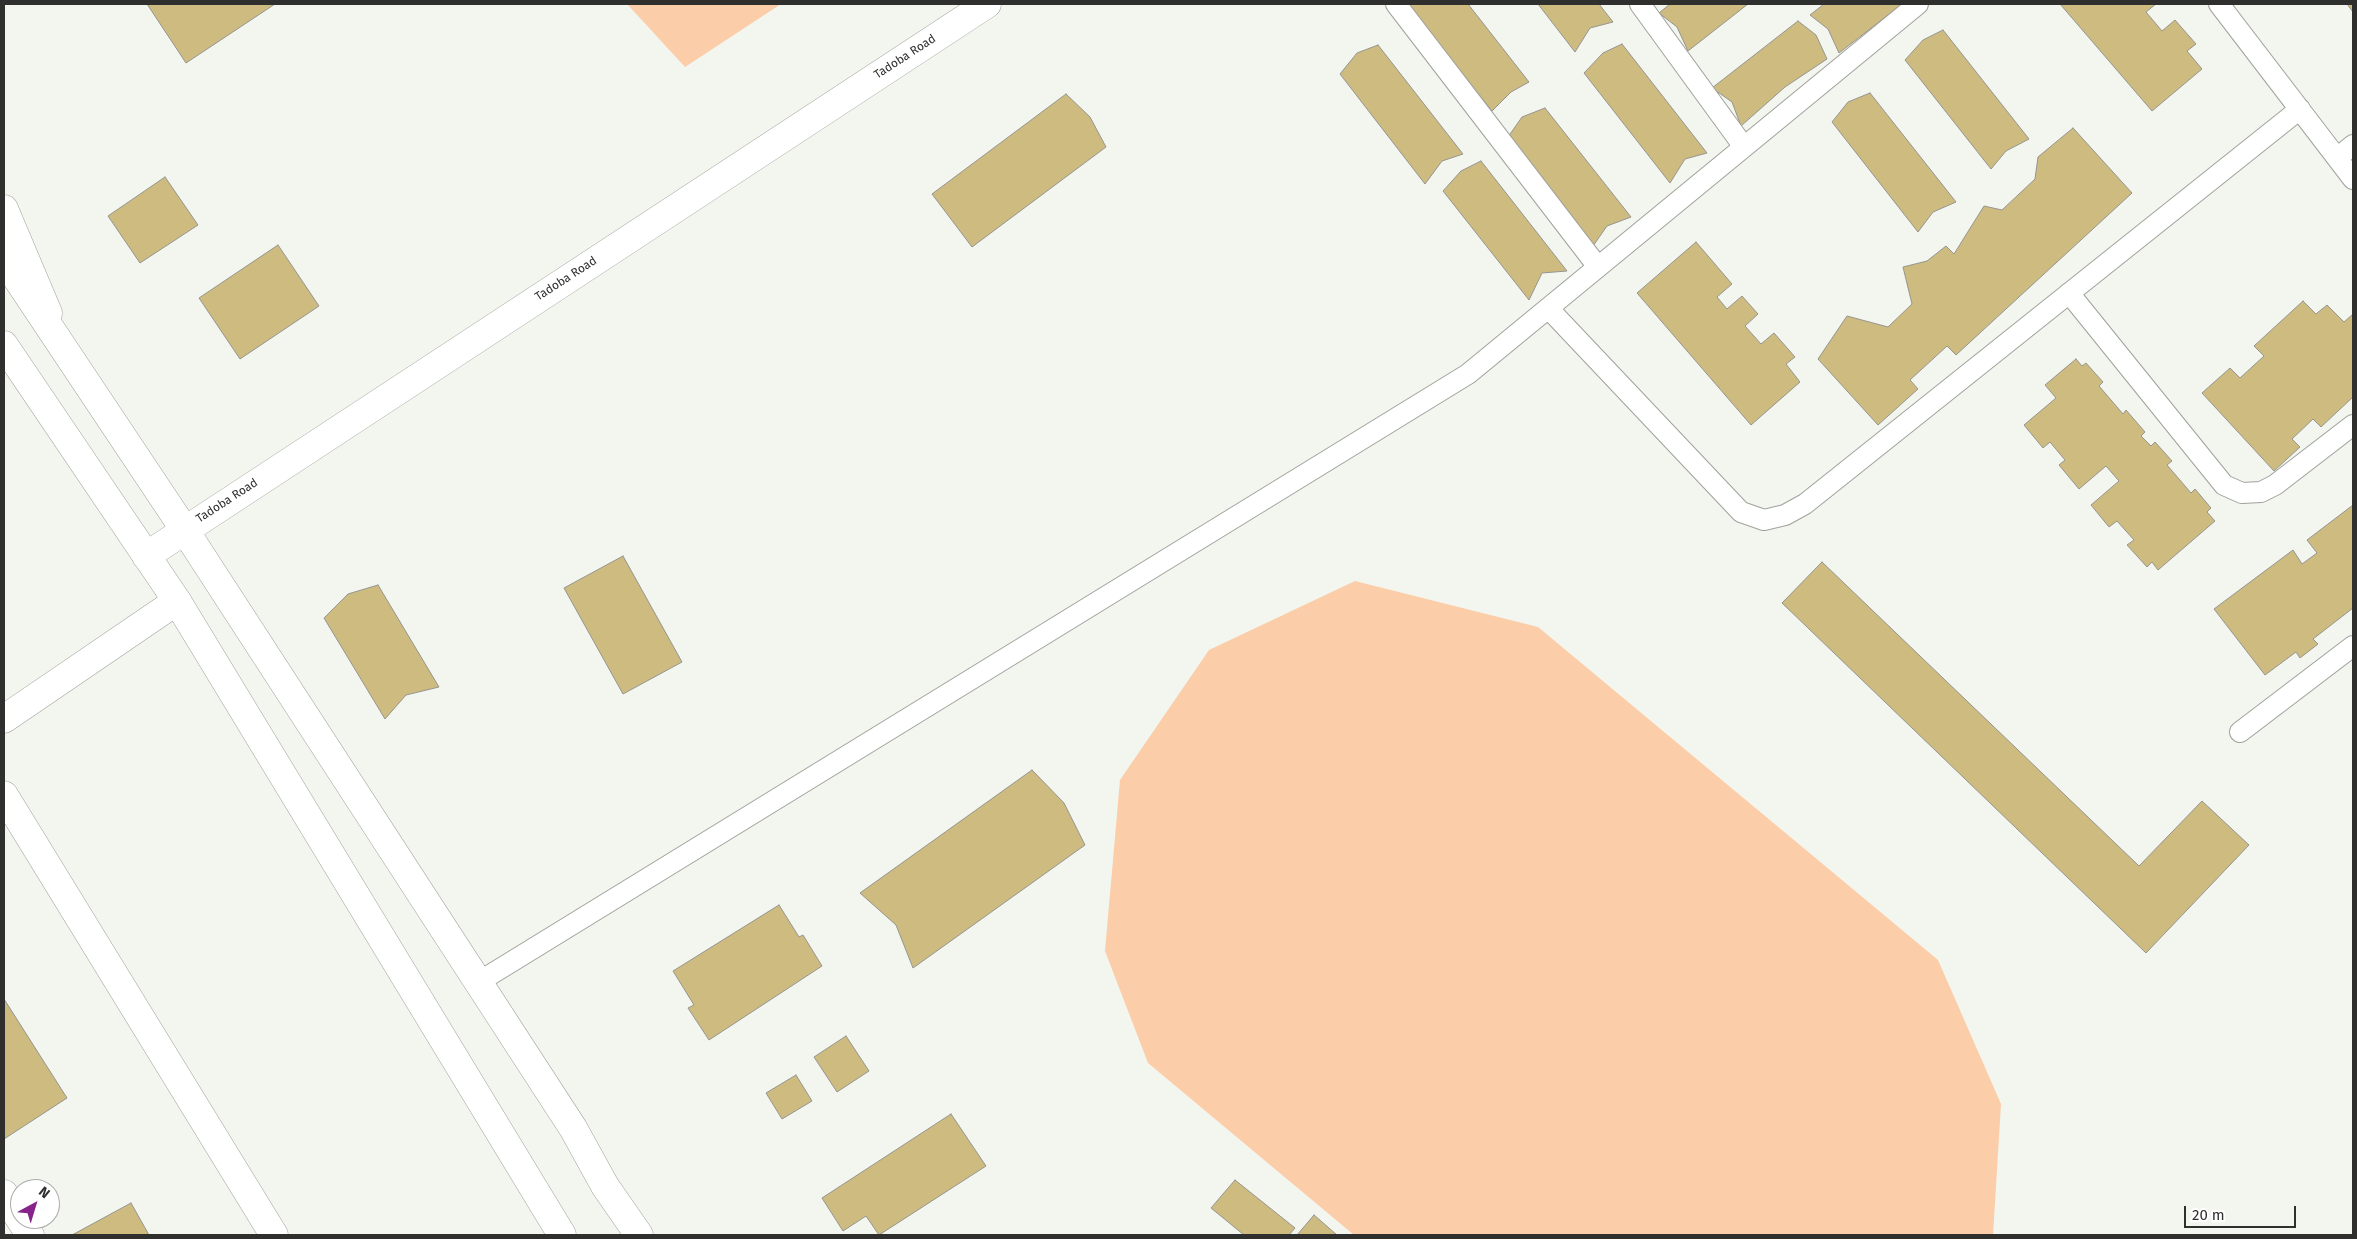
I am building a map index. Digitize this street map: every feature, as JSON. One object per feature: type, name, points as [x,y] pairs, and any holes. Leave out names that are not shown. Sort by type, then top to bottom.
[{"type":"main road","name":"Tadoba Road","points":[[146,556],[184,529],[987,4]]},
{"type":"main road","points":[[4,209],[63,349]]},
{"type":"main road","points":[[4,259],[184,529],[476,983],[573,1128],[606,1186],[639,1235]]},
{"type":"main road","points":[[4,345],[177,601],[562,1235]]},
{"type":"main road","points":[[4,719],[177,601]]},
{"type":"main road","points":[[4,796],[274,1235]]},
{"type":"main road","points":[[4,1194],[30,1235]]},
{"type":"lane","points":[[1396,4],[1598,267]]},
{"type":"lane","points":[[1640,4],[1744,147]]},
{"type":"lane","points":[[476,983],[1468,374],[1918,4]]},
{"type":"lane","points":[[2219,4],[2353,179]]},
{"type":"lane","points":[[1548,308],[1741,512],[1764,520],[1785,516],[1805,504],[2300,109]]},
{"type":"lane","points":[[2337,158],[2353,145]]},
{"type":"lane","points":[[2069,293],[2224,485],[2242,493],[2261,492],[2275,485],[2353,425]]},
{"type":"lane","points":[[2240,732],[2353,646]]},
{"type":"shaded area","points":[[627,4],[781,4],[685,67]]},
{"type":"shaded area","points":[[1355,581],[1538,627],[1938,960],[2001,1104],[1993,1235],[1354,1235],[1148,1063],[1105,951],[1120,780],[1209,650]]},
{"type":"building","points":[[147,4],[275,4],[186,63]]},
{"type":"building","points":[[1407,4],[1468,4],[1529,82],[1511,92],[1492,111]]},
{"type":"building","points":[[1538,4],[1599,4],[1613,22],[1590,28],[1575,52]]},
{"type":"building","points":[[1670,4],[1748,4],[1688,51],[1677,27],[1659,13]]},
{"type":"building","points":[[1824,4],[1902,4],[1839,53],[1828,29],[1810,15]]},
{"type":"building","points":[[2060,4],[2156,4],[2146,12],[2162,31],[2175,20],[2196,44],[2187,51],[2202,69],[2152,111]]},
{"type":"building","points":[[2347,4],[2353,4],[2353,12]]},
{"type":"building","points":[[1798,21],[1816,35],[1827,59],[1785,87],[1741,126],[1732,102],[1712,88]]},
{"type":"building","points":[[1943,30],[2029,139],[2006,151],[1991,169],[1905,60],[1923,40]]},
{"type":"building","points":[[1622,44],[1707,153],[1685,159],[1670,183],[1584,73],[1603,53]]},
{"type":"building","points":[[1378,45],[1463,154],[1442,161],[1425,184],[1340,74],[1357,53]]},
{"type":"building","points":[[1870,93],[1956,202],[1933,212],[1918,232],[1832,122],[1848,102]]},
{"type":"building","points":[[1066,94],[1090,117],[1106,147],[972,247],[932,194]]},
{"type":"building","points":[[1545,108],[1631,217],[1607,226],[1593,246],[1508,137],[1522,117]]},
{"type":"building","points":[[2073,128],[2132,193],[1956,355],[1947,346],[1910,380],[1918,389],[1878,425],[1818,359],[1847,316],[1888,327],[1912,304],[1903,267],[1927,261],[1946,246],[1954,254],[1984,206],[2002,210],[2035,179],[2038,157]]},
{"type":"building","points":[[1481,161],[1567,271],[1542,273],[1529,300],[1443,191],[1461,171]]},
{"type":"building","points":[[165,177],[198,225],[140,263],[108,216]]},
{"type":"building","points":[[1696,242],[1732,284],[1717,297],[1727,309],[1742,296],[1758,314],[1745,326],[1761,344],[1774,333],[1795,357],[1786,364],[1800,382],[1751,425],[1637,293]]},
{"type":"building","points":[[278,245],[319,306],[240,359],[199,298]]},
{"type":"building","points":[[2303,301],[2316,314],[2327,305],[2344,322],[2353,314],[2353,397],[2321,427],[2313,419],[2292,439],[2300,447],[2274,471],[2202,393],[2230,368],[2240,378],[2264,356],[2254,346]]},
{"type":"building","points":[[2076,359],[2082,366],[2086,363],[2103,382],[2099,386],[2123,414],[2126,410],[2145,432],[2141,436],[2151,446],[2155,442],[2172,461],[2167,465],[2191,493],[2195,489],[2211,508],[2207,512],[2215,521],[2158,570],[2152,562],[2147,567],[2127,545],[2134,540],[2117,521],[2109,527],[2091,505],[2119,481],[2106,466],[2079,489],[2059,465],[2065,460],[2050,442],[2043,448],[2024,425],[2056,398],[2045,385]]},
{"type":"building","points":[[2353,505],[2353,608],[2313,639],[2318,644],[2300,658],[2296,652],[2265,675],[2214,609],[2293,550],[2302,564],[2317,553],[2307,540]]},
{"type":"building","points":[[623,556],[682,662],[623,694],[564,588]]},
{"type":"building","points":[[1822,562],[2139,866],[2202,801],[2249,845],[2146,953],[1782,603]]},
{"type":"building","points":[[378,585],[439,687],[406,695],[385,719],[324,618],[348,594]]},
{"type":"building","points":[[1032,770],[1064,803],[1085,845],[913,968],[896,925],[860,893]]},
{"type":"building","points":[[779,905],[799,937],[803,935],[822,966],[709,1040],[688,1008],[694,1005],[673,971]]},
{"type":"building","points":[[4,999],[67,1098],[4,1139]]},
{"type":"building","points":[[846,1036],[869,1071],[837,1092],[814,1057]]},
{"type":"building","points":[[796,1075],[812,1101],[782,1119],[766,1093]]},
{"type":"building","points":[[951,1114],[986,1166],[879,1235],[866,1216],[843,1231],[822,1198]]},
{"type":"building","points":[[1235,1180],[1295,1228],[1289,1235],[1244,1235],[1211,1208]]},
{"type":"building","points":[[131,1203],[149,1235],[72,1235]]},
{"type":"building","points":[[1314,1215],[1337,1235],[1297,1235]]}]
